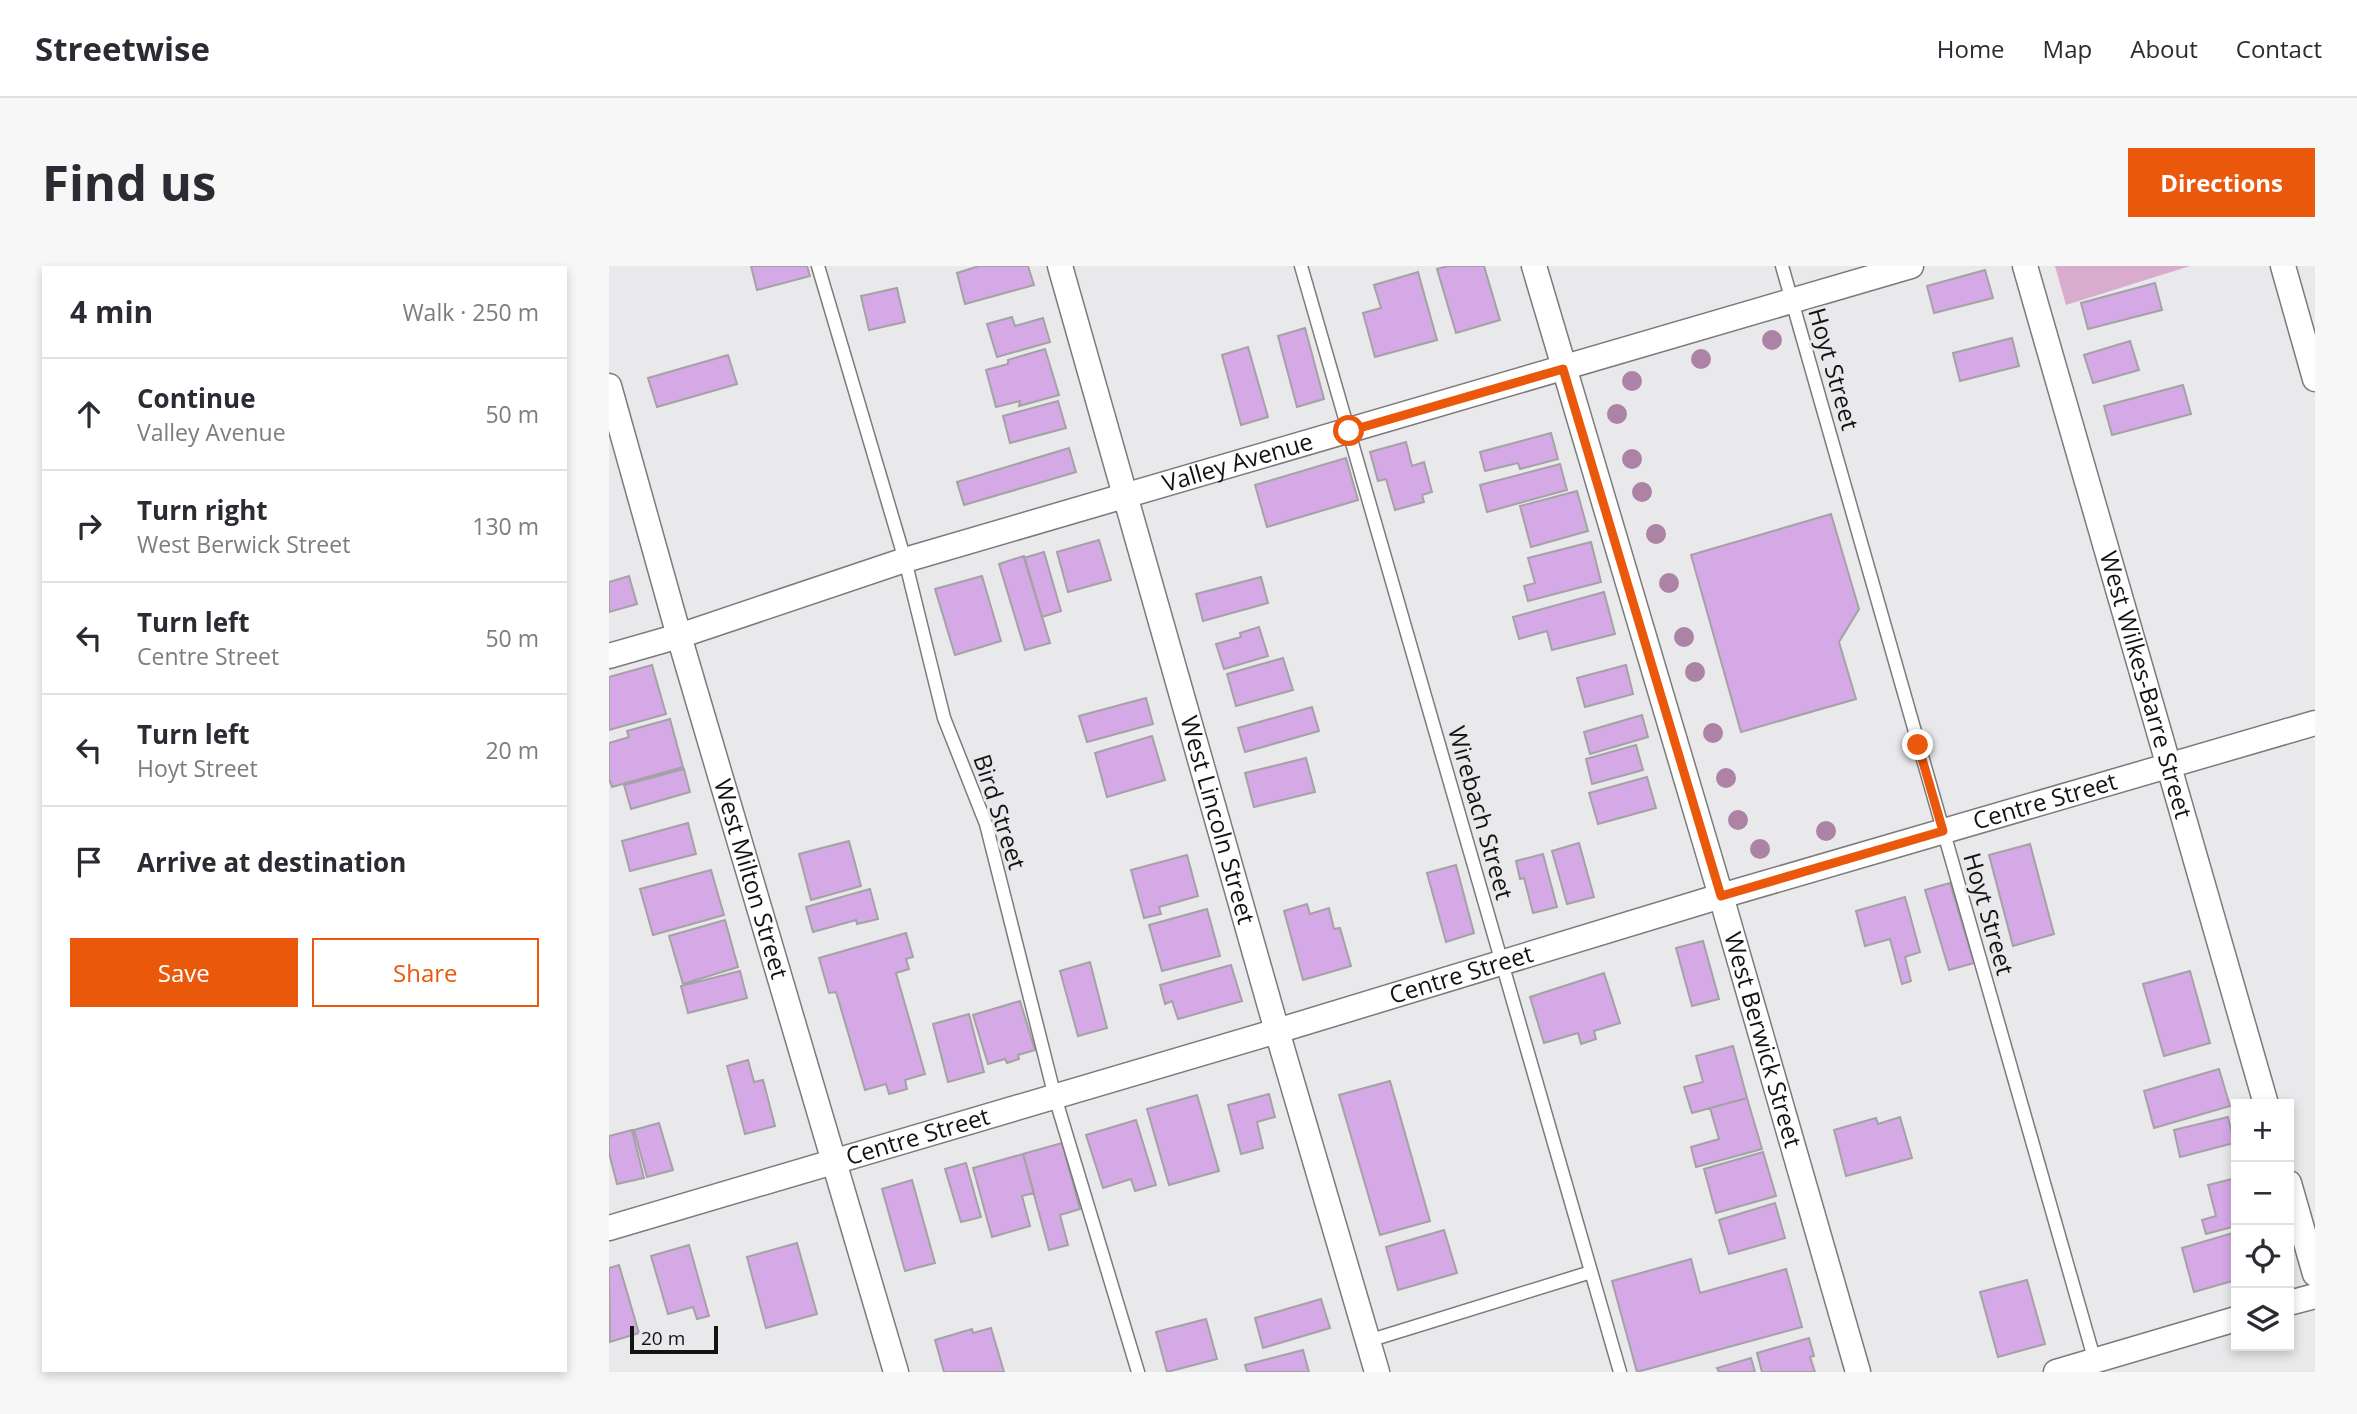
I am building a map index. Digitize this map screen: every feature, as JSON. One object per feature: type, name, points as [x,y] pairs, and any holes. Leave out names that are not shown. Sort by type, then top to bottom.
[{"type":"street","name":"West Lincoln Street","points":[[1060,266],[1277,1031],[1377,1372]]},
{"type":"street","name":"West Berwick Street","points":[[1534,266],[1721,896],[1858,1372]]},
{"type":"street","name":"Valley Avenue","points":[[609,656],[679,636],[905,560],[1911,266]]},
{"type":"street","name":"West Wilkes-Barre Street","points":[[2025,266],[2265,1099]]},
{"type":"street","points":[[2283,266],[2315,379]]},
{"type":"street","name":"West Milton Street","points":[[609,386],[679,636],[896,1372]]},
{"type":"street","name":"Centre Street","points":[[610,1223],[1055,1097],[1721,896],[2315,723]]},
{"type":"street","points":[[2294,1200],[2315,1274]]},
{"type":"street","points":[[2294,1302],[2315,1296]]},
{"type":"street","points":[[2056,1372],[2097,1366],[2231,1321]]},
{"type":"lane","name":"Bird Street","points":[[818,266],[905,560],[944,718],[986,824],[1055,1097],[1137,1372]]},
{"type":"lane","name":"Wirebach Street","points":[[1301,266],[1620,1372]]},
{"type":"lane","name":"Hoyt Street","points":[[1782,266],[2097,1366]]},
{"type":"lane","points":[[1368,1341],[1591,1272]]},
{"type":"shaded area","points":[[2055,266],[2190,266],[2066,305]]},
{"type":"building","points":[[751,266],[807,266],[810,276],[757,290]]},
{"type":"building","points":[[979,266],[1028,266],[1034,285],[965,304],[957,273]]},
{"type":"building","points":[[1448,266],[1484,266],[1500,320],[1456,333],[1437,269]]},
{"type":"building","points":[[1985,270],[1993,298],[1934,313],[1927,286]]},
{"type":"building","points":[[1418,272],[1437,340],[1375,357],[1363,313],[1381,308],[1374,285]]},
{"type":"building","points":[[2155,283],[2162,310],[2088,329],[2081,303]]},
{"type":"building","points":[[897,288],[905,322],[869,330],[861,296]]},
{"type":"building","points":[[1012,317],[1015,326],[1043,318],[1050,342],[997,357],[987,324]]},
{"type":"building","points":[[1305,328],[1324,399],[1297,407],[1278,336]]},
{"type":"building","points":[[2012,338],[2019,366],[1960,381],[1953,353]]},
{"type":"building","points":[[2130,341],[2139,370],[2093,383],[2084,355]]},
{"type":"building","points":[[1248,347],[1268,417],[1241,425],[1222,355]]},
{"type":"building","points":[[1045,349],[1059,395],[1019,406],[1020,401],[996,407],[986,370]]},
{"type":"building","points":[[728,355],[737,384],[657,407],[648,378]]},
{"type":"building","points":[[2183,385],[2191,414],[2112,435],[2104,406]]},
{"type":"building","points":[[1058,401],[1066,428],[1010,443],[1003,416]]},
{"type":"building","points":[[1551,433],[1558,459],[1520,469],[1518,463],[1485,471],[1480,452]]},
{"type":"building","points":[[1406,442],[1412,466],[1424,462],[1432,492],[1422,495],[1424,502],[1395,510],[1386,479],[1378,481],[1370,452]]},
{"type":"building","points":[[1069,448],[1076,472],[964,505],[957,482]]},
{"type":"building","points":[[1346,458],[1358,500],[1267,527],[1255,485]]},
{"type":"building","points":[[1560,464],[1567,490],[1487,512],[1480,485]]},
{"type":"building","points":[[1577,491],[1588,531],[1531,547],[1520,506]]},
{"type":"building","points":[[1831,514],[1859,609],[1839,642],[1856,699],[1741,732],[1691,555]]},
{"type":"building","points":[[1099,540],[1111,580],[1068,592],[1057,552]]},
{"type":"building","points":[[1591,542],[1601,582],[1528,601],[1524,586],[1535,583],[1528,558]]},
{"type":"building","points":[[1044,552],[1061,611],[1042,617],[1024,558]]},
{"type":"building","points":[[1024,556],[1050,643],[1025,650],[999,564]]},
{"type":"building","points":[[629,576],[637,604],[609,612],[609,582]]},
{"type":"building","points":[[982,576],[1001,641],[955,655],[935,589]]},
{"type":"building","points":[[1261,577],[1268,603],[1203,621],[1196,594]]},
{"type":"building","points":[[1604,592],[1615,634],[1552,650],[1547,631],[1519,639],[1513,617]]},
{"type":"building","points":[[1259,627],[1268,656],[1224,669],[1216,644],[1241,637],[1240,633]]},
{"type":"building","points":[[1283,658],[1293,690],[1236,706],[1227,674]]},
{"type":"building","points":[[652,665],[666,714],[609,730],[609,677]]},
{"type":"building","points":[[1626,665],[1633,694],[1585,707],[1577,678]]},
{"type":"building","points":[[1146,698],[1153,724],[1087,742],[1079,716]]},
{"type":"building","points":[[1312,707],[1319,731],[1245,752],[1238,728]]},
{"type":"building","points":[[1642,715],[1648,737],[1590,754],[1584,732]]},
{"type":"building","points":[[670,719],[683,767],[612,787],[609,779],[609,743],[629,737],[627,731]]},
{"type":"building","points":[[1152,736],[1165,780],[1107,797],[1095,753]]},
{"type":"building","points":[[1636,745],[1643,770],[1592,784],[1586,759]]},
{"type":"building","points":[[1306,758],[1315,792],[1254,807],[1245,773]]},
{"type":"building","points":[[684,769],[690,792],[631,809],[624,785]]},
{"type":"building","points":[[1647,777],[1656,808],[1598,824],[1589,793]]},
{"type":"building","points":[[688,823],[696,854],[630,871],[622,841]]},
{"type":"building","points":[[849,841],[861,886],[811,900],[799,854]]},
{"type":"building","points":[[1579,843],[1594,897],[1567,904],[1552,851]]},
{"type":"building","points":[[2030,844],[2054,934],[2013,946],[1989,855]]},
{"type":"building","points":[[1543,854],[1557,907],[1533,913],[1524,878],[1520,879],[1516,861]]},
{"type":"building","points":[[1187,855],[1198,896],[1159,907],[1161,914],[1144,918],[1131,870]]},
{"type":"building","points":[[1456,865],[1474,933],[1446,942],[1427,873]]},
{"type":"building","points":[[711,870],[724,915],[653,935],[640,889]]},
{"type":"building","points":[[1950,883],[1974,963],[1949,970],[1925,890]]},
{"type":"building","points":[[870,889],[878,919],[857,924],[856,920],[813,932],[806,907]]},
{"type":"building","points":[[1905,897],[1920,952],[1905,957],[1911,981],[1902,984],[1890,939],[1865,946],[1856,911]]},
{"type":"building","points":[[1307,904],[1310,914],[1329,908],[1334,929],[1340,928],[1351,966],[1303,980],[1284,911]]},
{"type":"building","points":[[1207,909],[1220,956],[1162,971],[1149,925]]},
{"type":"building","points":[[725,920],[738,967],[683,984],[669,936]]},
{"type":"building","points":[[906,933],[913,957],[906,959],[909,969],[896,973],[925,1074],[905,1080],[907,1089],[889,1094],[886,1084],[865,1090],[836,992],[829,993],[819,958]]},
{"type":"building","points":[[1703,941],[1719,999],[1692,1006],[1676,948]]},
{"type":"building","points":[[1090,962],[1107,1028],[1078,1036],[1060,971]]},
{"type":"building","points":[[1231,965],[1242,1001],[1178,1019],[1172,1001],[1165,1004],[1160,985]]},
{"type":"building","points":[[740,971],[747,998],[688,1013],[681,986]]},
{"type":"building","points":[[2190,971],[2210,1043],[2164,1056],[2143,984]]},
{"type":"building","points":[[1604,973],[1620,1023],[1594,1031],[1596,1039],[1581,1044],[1578,1033],[1544,1043],[1530,997]]},
{"type":"building","points":[[1020,1001],[1035,1050],[1018,1055],[1019,1059],[1007,1063],[1005,1059],[988,1064],[973,1015]]},
{"type":"building","points":[[969,1014],[984,1072],[948,1082],[933,1024]]},
{"type":"building","points":[[1733,1046],[1747,1098],[1692,1113],[1684,1087],[1703,1082],[1696,1056]]},
{"type":"building","points":[[748,1060],[754,1082],[763,1080],[775,1126],[745,1134],[727,1066]]},
{"type":"building","points":[[2219,1069],[2230,1106],[2154,1128],[2144,1091]]},
{"type":"building","points":[[1390,1081],[1430,1221],[1380,1235],[1339,1095]]},
{"type":"building","points":[[1269,1094],[1275,1117],[1257,1122],[1263,1148],[1241,1154],[1228,1105]]},
{"type":"building","points":[[1197,1095],[1219,1171],[1169,1185],[1147,1109]]},
{"type":"building","points":[[1747,1098],[1762,1149],[1696,1167],[1691,1147],[1719,1139],[1710,1108]]},
{"type":"building","points":[[1900,1117],[1912,1158],[1846,1176],[1834,1130],[1876,1118],[1878,1124]]},
{"type":"building","points":[[2228,1117],[2231,1144],[2180,1157],[2174,1130]]},
{"type":"building","points":[[1136,1120],[1156,1185],[1135,1191],[1131,1179],[1103,1188],[1086,1135]]},
{"type":"building","points":[[659,1123],[673,1170],[647,1177],[634,1130]]},
{"type":"building","points":[[632,1130],[644,1178],[617,1184],[609,1153],[609,1136]]},
{"type":"building","points":[[1062,1143],[1080,1209],[1060,1215],[1068,1245],[1049,1250],[1023,1154]]},
{"type":"building","points":[[1763,1152],[1776,1196],[1716,1213],[1704,1169]]},
{"type":"building","points":[[1023,1154],[1034,1193],[1022,1196],[1030,1226],[992,1237],[973,1168]]},
{"type":"building","points":[[966,1163],[981,1217],[961,1222],[945,1169]]},
{"type":"building","points":[[2231,1179],[2231,1227],[2206,1234],[2202,1220],[2216,1216],[2208,1185]]},
{"type":"building","points":[[912,1180],[935,1263],[905,1271],[882,1189]]},
{"type":"building","points":[[1775,1203],[1785,1238],[1729,1254],[1719,1220]]},
{"type":"building","points":[[1444,1230],[1457,1273],[1398,1290],[1386,1247]]},
{"type":"building","points":[[2231,1233],[2231,1281],[2194,1292],[2182,1248]]},
{"type":"building","points":[[797,1243],[817,1314],[766,1328],[747,1257]]},
{"type":"building","points":[[689,1245],[709,1316],[697,1319],[693,1307],[668,1314],[651,1256]]},
{"type":"building","points":[[1691,1259],[1700,1293],[1786,1269],[1802,1327],[1637,1372],[1612,1281]]},
{"type":"building","points":[[619,1265],[639,1333],[610,1342],[609,1268]]},
{"type":"building","points":[[2027,1280],[2045,1344],[1998,1357],[1980,1292]]},
{"type":"building","points":[[1321,1299],[1330,1328],[1263,1348],[1255,1318]]},
{"type":"building","points":[[1206,1319],[1217,1359],[1167,1372],[1156,1332]]},
{"type":"building","points":[[991,1328],[1004,1372],[944,1372],[935,1340],[972,1329],[973,1333]]},
{"type":"building","points":[[1809,1338],[1814,1356],[1810,1357],[1815,1372],[1762,1372],[1757,1353]]},
{"type":"building","points":[[1303,1350],[1309,1372],[1247,1372],[1245,1365]]},
{"type":"building","points":[[1751,1358],[1755,1372],[1719,1372],[1717,1368]]},
{"type":"route","points":[[1349,431],[1563,369],[1721,896],[1943,831],[1918,745]]}]
